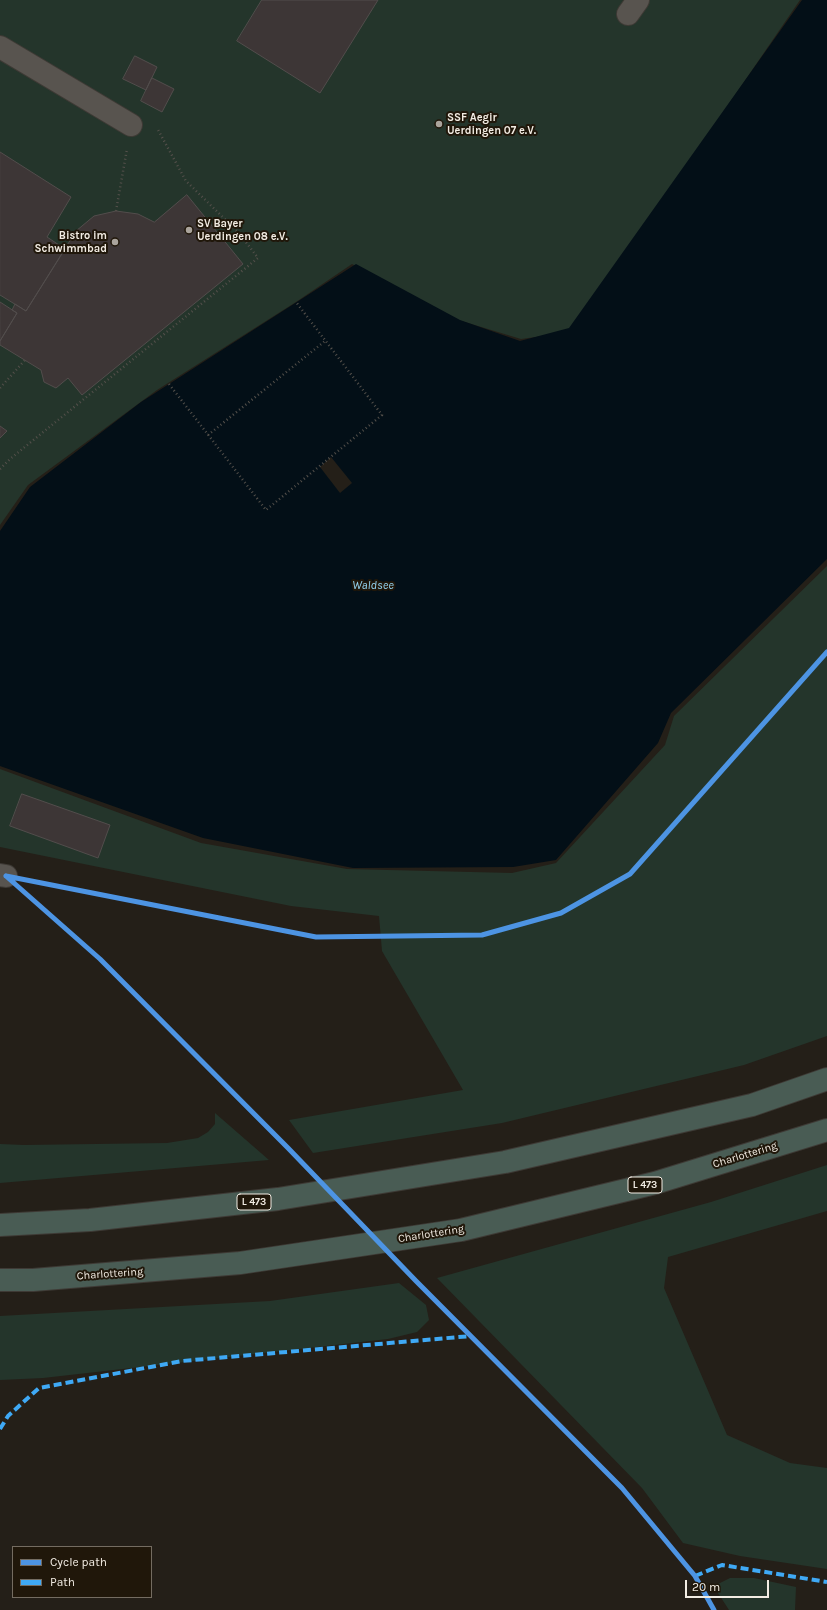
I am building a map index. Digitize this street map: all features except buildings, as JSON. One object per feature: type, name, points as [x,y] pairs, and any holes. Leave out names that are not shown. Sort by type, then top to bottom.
[{"type":"highway","name":"L 473","points":[[0,1225],[90,1220],[278,1199],[506,1162],[752,1105],[827,1079]]},
{"type":"highway","name":"Charlottering","points":[[0,1280],[33,1280],[240,1263],[461,1230],[655,1182],[827,1130]]},
{"type":"highway","points":[[0,1289],[33,1280]]},
{"type":"lane","points":[[0,47],[131,125]]},
{"type":"path","points":[[0,469],[10,459],[258,258],[239,232],[186,181],[153,121],[131,125],[116,211]]},
{"type":"path","points":[[169,384],[266,510],[382,416],[296,302]]},
{"type":"path","points":[[208,435],[325,341]]},
{"type":"path","points":[[0,388],[25,360]]},
{"type":"green space","points":[[0,0],[800,0],[573,332],[521,339],[458,320],[352,264],[296,302],[157,390],[28,485],[0,525]]},
{"type":"green space","points":[[827,566],[827,1036],[744,1065],[502,1123],[313,1153],[289,1120],[463,1090],[382,951],[379,916],[291,906],[0,847],[0,769],[201,843],[347,869],[512,873],[556,863],[665,745],[674,716]]},
{"type":"green space","points":[[215,1113],[269,1160],[0,1183],[0,1144],[167,1143],[198,1138],[208,1132],[215,1124]]},
{"type":"green space","points":[[827,1165],[827,1211],[668,1257],[664,1288],[727,1435],[790,1463],[827,1468],[827,1569],[740,1556],[683,1543],[642,1488],[437,1278],[711,1202]]},
{"type":"green space","points":[[399,1283],[426,1305],[429,1320],[417,1332],[388,1339],[43,1378],[0,1380],[0,1316],[270,1301]]},
{"type":"green space","points":[[730,1578],[754,1578],[796,1587],[795,1610],[729,1610],[718,1593],[718,1584]]},
{"type":"water","name":"Waldsee","points":[[802,0],[827,0],[827,559],[671,713],[658,743],[556,860],[513,867],[353,868],[203,838],[0,766],[0,531],[30,487],[141,402],[356,264],[460,320],[520,341],[569,328]]},
{"type":"pier","points":[[331,457],[352,483],[340,493],[320,467]]},
{"type":"marked path","points":[[0,1429],[8,1416],[39,1388],[182,1361],[471,1336]]},
{"type":"marked path","points":[[695,1576],[722,1565],[827,1582]]},
{"type":"cycle path","points":[[6,876],[316,937],[482,935],[561,913],[630,874],[827,652]]},
{"type":"cycle path","points":[[6,876],[100,959],[288,1148],[416,1281],[622,1488],[695,1576],[714,1610]]},
{"type":"place","name":"SSF Aegir Uerdingen 07 e.V.","points":[[439,124]]},
{"type":"place","name":"SV Bayer Uerdingen 08 e.V.","points":[[189,230]]},
{"type":"place","name":"Bistro im Schwimmbad","points":[[115,242]]}]
